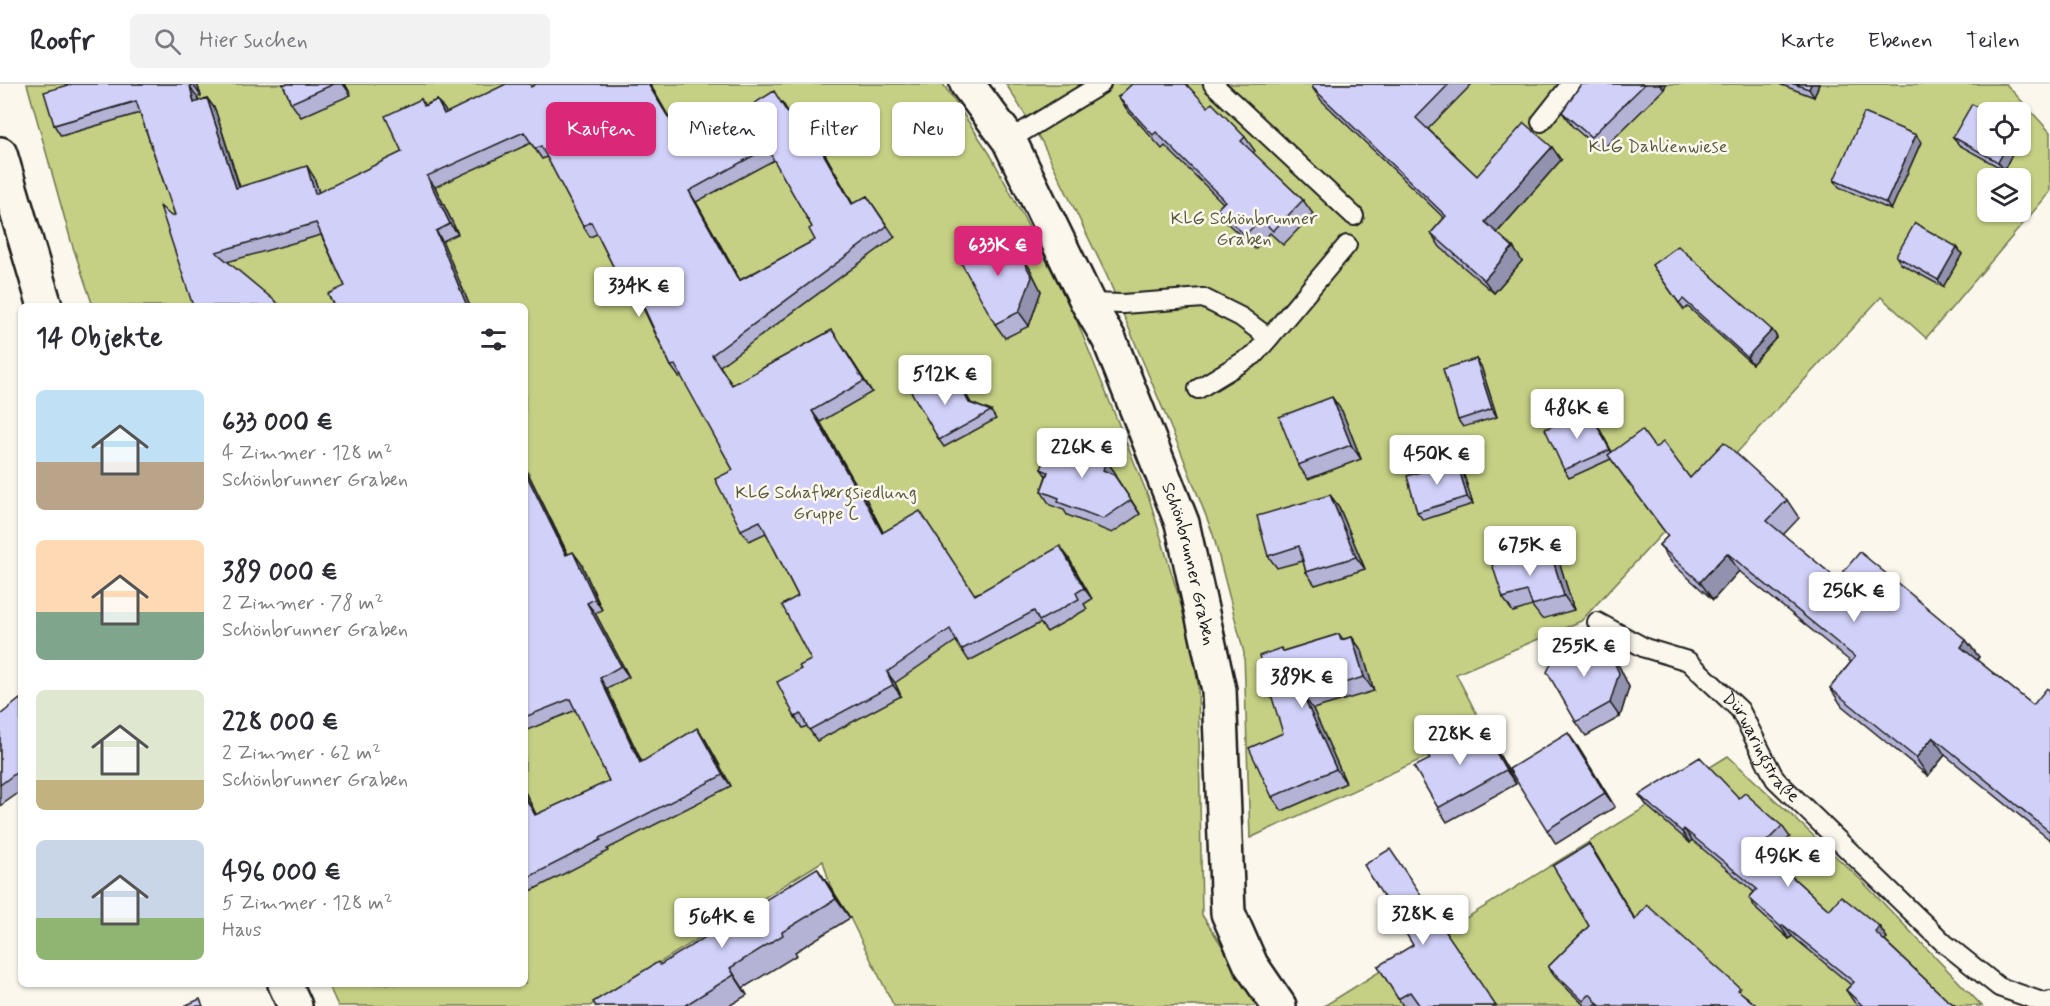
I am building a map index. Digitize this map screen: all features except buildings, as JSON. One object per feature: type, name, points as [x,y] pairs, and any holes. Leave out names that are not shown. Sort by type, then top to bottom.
[{"type":"street","name":"Schönbrunner Graben","points":[[968,84],[1009,140],[1088,303],[1109,339],[1182,523],[1220,690],[1228,913],[1251,965],[1279,1006]]},
{"type":"street","points":[[0,154],[44,303]]},
{"type":"street","points":[[286,987],[295,1006]]},
{"type":"lane","points":[[1009,140],[1101,84]]},
{"type":"lane","points":[[1213,84],[1354,216]]},
{"type":"lane","points":[[1541,122],[1571,84]]},
{"type":"lane","points":[[1198,389],[1254,355],[1347,245]]},
{"type":"lane","points":[[1088,303],[1123,304],[1203,298],[1241,317],[1269,338]]},
{"type":"lane","name":"Dürwaringstraße","points":[[1597,622],[1645,648],[1688,661],[1740,710],[1775,779],[1944,943],[1999,987],[2045,1003],[2050,1001]]},
{"type":"green space","name":"KLG Schafbergsiedlung Gruppe C","points":[[27,84],[943,84],[955,102],[892,102],[892,156],[965,156],[965,117],[990,154],[1072,309],[1150,501],[1189,631],[1198,684],[1202,915],[1261,1006],[894,1006],[850,918],[831,888],[823,861],[590,1006],[338,1006],[329,987],[528,987],[528,303],[92,303],[71,241]]},
{"type":"green space","points":[[1006,84],[2006,84],[2022,102],[1977,102],[1977,156],[2031,156],[2031,111],[2050,132],[2050,192],[2031,214],[2031,168],[1977,168],[1977,222],[2025,222],[1926,338],[1881,297],[1581,621],[1456,674],[1485,730],[1250,838],[1244,653],[1213,534],[1107,276],[1042,142]]},
{"type":"green space","points":[[1728,756],[1861,880],[1982,1006],[1324,1006]]},
{"type":"park label","name":"KLG Dahlienwiese","points":[[1658,147]]},
{"type":"park label","name":"KLG Schönbrunner Graben","points":[[1244,229]]}]
